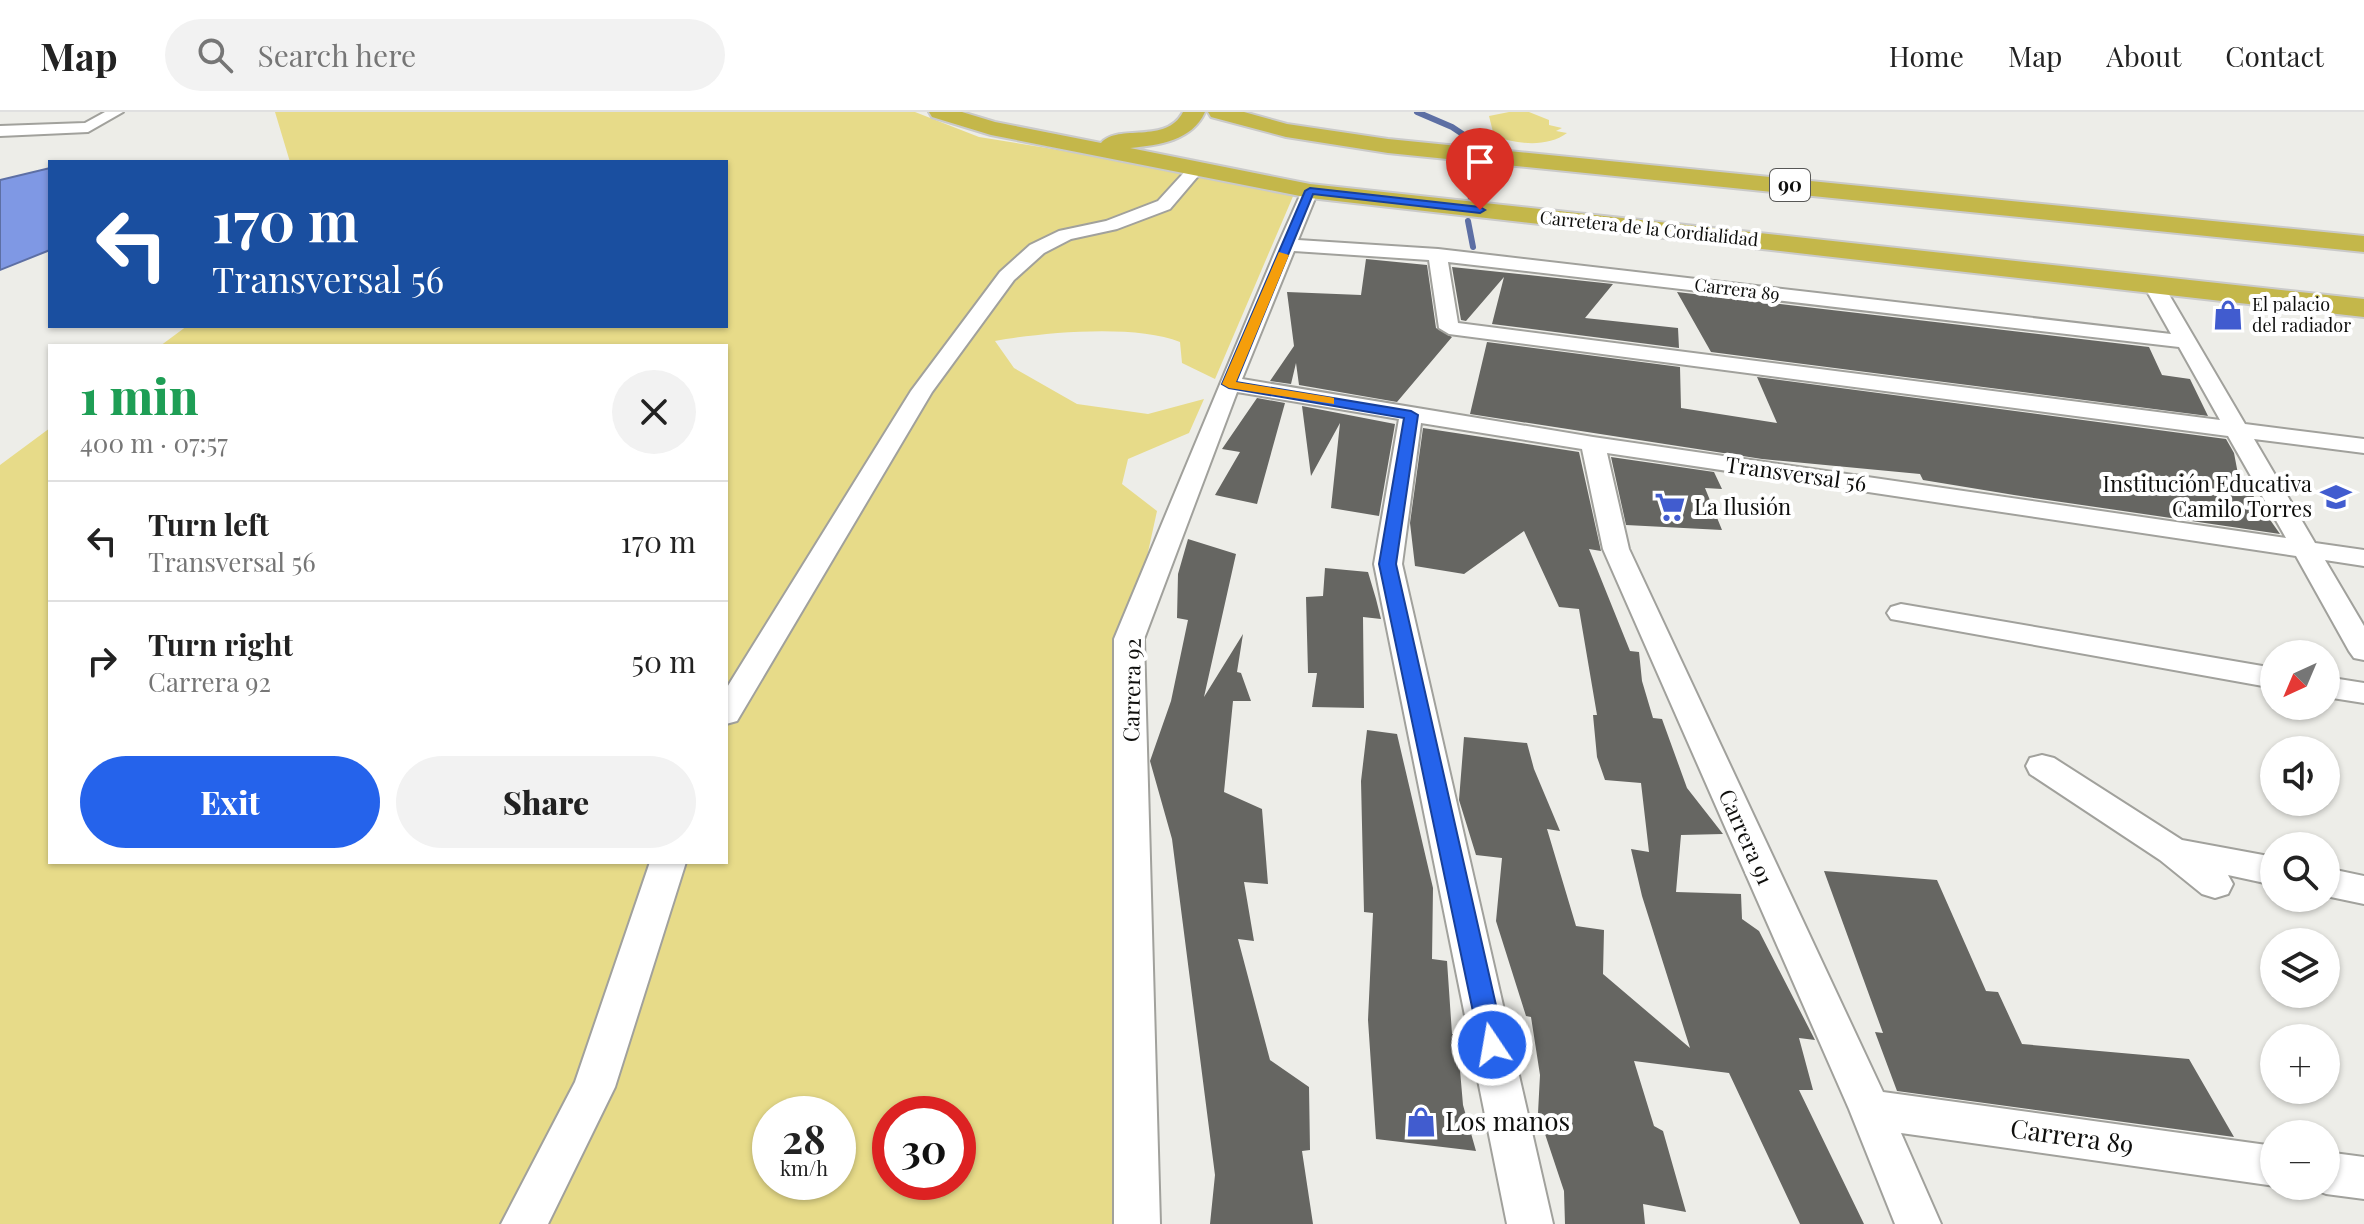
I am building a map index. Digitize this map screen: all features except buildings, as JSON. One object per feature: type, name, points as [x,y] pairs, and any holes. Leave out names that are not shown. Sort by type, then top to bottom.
[{"type":"highway","name":"Carretera de la Cordialidad","points":[[940,112],[991,128],[1310,191],[2364,308]]},
{"type":"highway","points":[[1074,143],[1150,138],[1185,126],[1193,118],[1194,112]]},
{"type":"highway","name":"90","points":[[1219,112],[1286,130],[1388,146],[2364,244]]},
{"type":"street","points":[[6,136],[34,129],[88,127],[116,112]]},
{"type":"street","points":[[728,711],[922,391],[1007,276],[1037,249],[1065,235],[1111,225],[1164,205],[1196,169]]},
{"type":"street","name":"Carrera 92","points":[[1137,1224],[1129,639],[1229,384],[1310,191]]},
{"type":"street","name":"Carrera 89","points":[[1287,245],[1438,255],[2187,342]]},
{"type":"street","points":[[1438,255],[1449,328],[2364,446]]},
{"type":"street","points":[[2154,286],[2364,651]]},
{"type":"street","name":"Transversal 56","points":[[1229,384],[1593,444],[2364,558]]},
{"type":"street","points":[[1411,415],[1388,564],[1530,1224]]},
{"type":"street","name":"Carrera 91","points":[[1593,444],[1616,549],[1870,1109],[1918,1224]]},
{"type":"street","points":[[1901,613],[2260,676]]},
{"type":"street","points":[[2340,689],[2364,693]]},
{"type":"street","points":[[2042,766],[2172,851],[2215,884]]},
{"type":"street","points":[[2172,851],[2260,868]]},
{"type":"street","points":[[524,1224],[594,1087],[667,864]]},
{"type":"street","points":[[2340,885],[2364,890]]},
{"type":"street","name":"Carrera 89","points":[[1870,1109],[2260,1164]]},
{"type":"street","points":[[2340,1175],[2364,1178]]},
{"type":"shaded area","points":[[275,112],[915,112],[979,137],[1294,194],[1215,379],[1182,363],[1180,342],[1161,336],[1089,331],[995,341],[1014,368],[1077,404],[1148,414],[1204,399],[1189,433],[1128,459],[1122,484],[1157,511],[1129,639],[1137,1224],[0,1224],[0,465],[48,429],[48,864],[728,864],[728,344],[163,344],[184,328],[728,328],[728,160],[289,160]]},
{"type":"shaded area","points":[[1529,112],[1549,120],[1549,125],[1562,128],[1556,131],[1567,133],[1541,143],[1494,136],[1489,116]]},
{"type":"water","points":[[48,168],[48,251],[0,270],[0,180]]},
{"type":"waterway","points":[[1417,112],[1452,127],[1476,143]]},
{"type":"waterway","points":[[1470,163],[1471,206]]},
{"type":"waterway","points":[[1468,221],[1473,247]]},
{"type":"slow traffic","points":[[1283,255],[1229,384],[1329,401]]},
{"type":"place","name":"El palacio del radiador","points":[[2228,315]]},
{"type":"place","name":"Institución Educativa Camilo Torres","points":[[2336,497]]},
{"type":"place","name":"La Ilusión","points":[[1670,507]]},
{"type":"place","name":"Los manos","points":[[1421,1122]]},
{"type":"route","points":[[1480,210],[1310,191],[1229,384],[1411,415],[1388,564],[1492,1045]]}]
